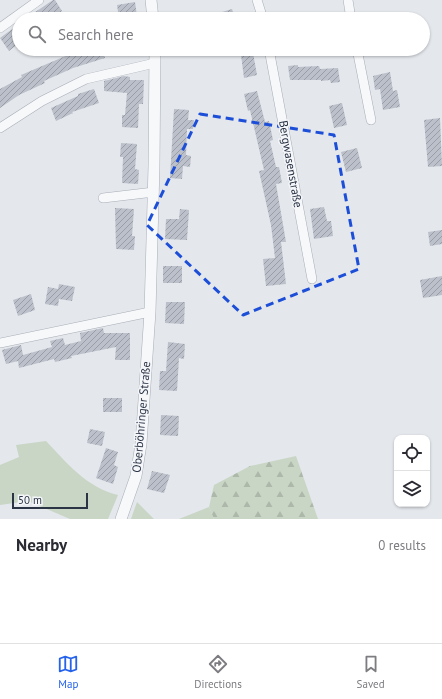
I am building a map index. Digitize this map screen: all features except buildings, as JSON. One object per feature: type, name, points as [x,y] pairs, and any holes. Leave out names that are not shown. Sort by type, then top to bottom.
[{"type":"street","points":[[22,12],[39,0]]},
{"type":"street","points":[[150,0],[153,12]]},
{"type":"street","points":[[257,0],[261,12]]},
{"type":"street","points":[[348,0],[349,12]]},
{"type":"street","points":[[0,28],[12,19]]},
{"type":"street","name":"Oberböhringer Straße","points":[[121,519],[136,476],[141,444],[150,312],[154,192],[155,56]]},
{"type":"street","name":"Bergwasenstraße","points":[[270,56],[312,279]]},
{"type":"street","points":[[358,56],[371,120]]},
{"type":"street","points":[[0,128],[42,102],[86,79],[155,63]]},
{"type":"street","points":[[104,198],[154,192]]},
{"type":"street","points":[[0,343],[150,312]]},
{"type":"highlighted area","points":[[200,114],[334,135],[359,269],[243,315],[147,225]]},
{"type":"green space","points":[[46,441],[69,465],[96,487],[118,495],[108,519],[70,519],[28,501],[0,505],[0,465],[19,457],[16,445]]},
{"type":"green space","points":[[296,456],[318,519],[214,519],[209,507],[214,485],[250,466]]},
{"type":"green space","points":[[137,502],[154,519],[131,519]]},
{"type":"green space","points":[[209,507],[214,519],[179,519]]}]
